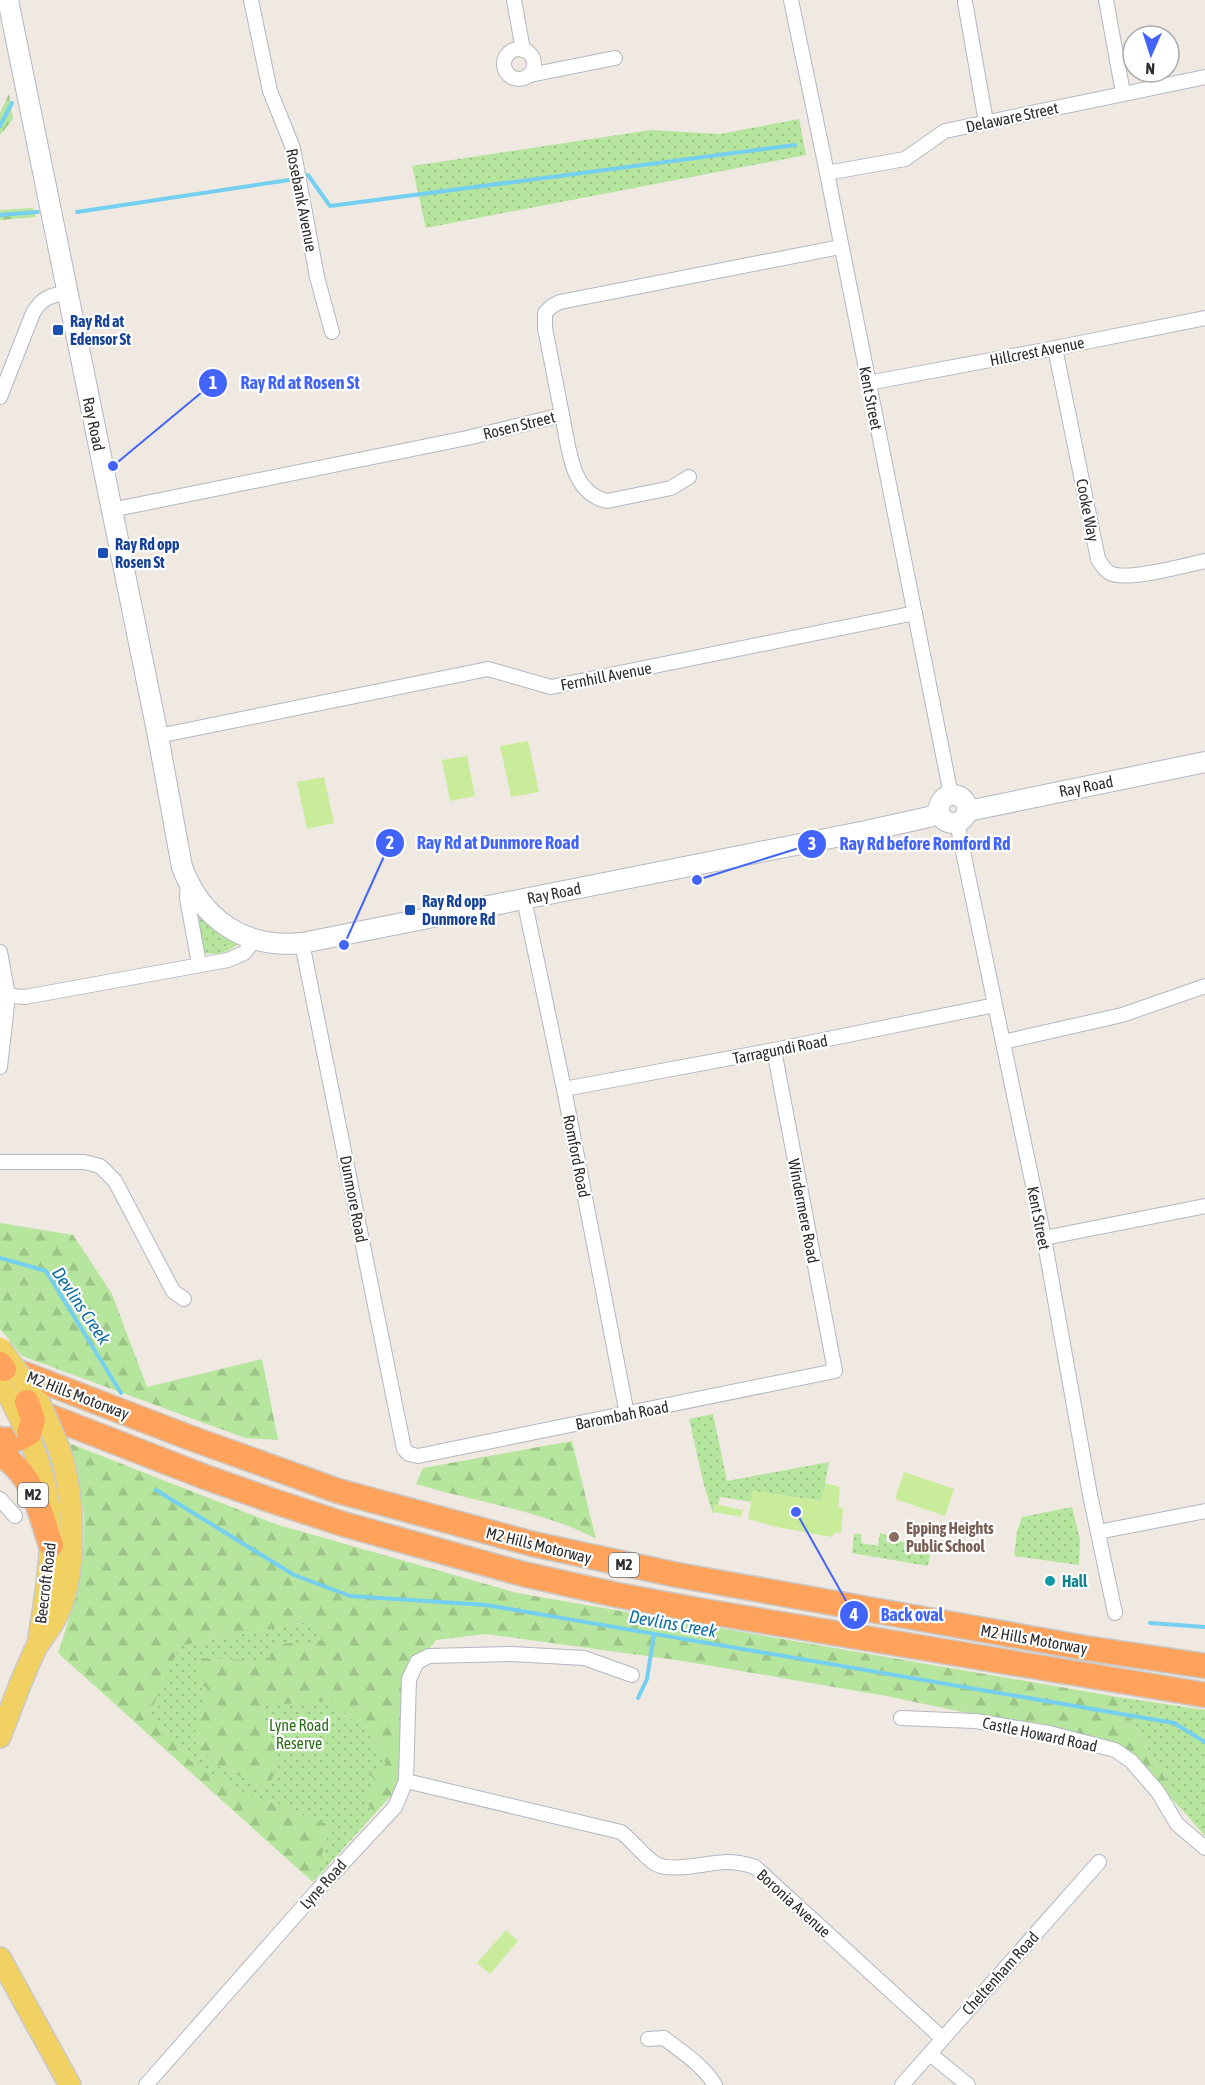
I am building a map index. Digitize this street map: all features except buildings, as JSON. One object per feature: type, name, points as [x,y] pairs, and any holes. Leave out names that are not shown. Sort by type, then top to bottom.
[{"type":"highway","name":"M2","points":[[0,1365],[27,1402],[33,1420],[28,1433]]},
{"type":"highway","name":"M2 Hills Motorway","points":[[0,1365],[338,1491],[515,1540],[677,1575],[1085,1648],[1205,1666]]},
{"type":"highway","name":"M2 Hills Motorway","points":[[0,1397],[270,1500],[343,1524],[523,1574],[703,1611],[1205,1695]]},
{"type":"highway","points":[[0,1439],[10,1441],[28,1433]]},
{"type":"highway","name":"M2","points":[[0,1454],[14,1463],[29,1482],[51,1545]]},
{"type":"main road","name":"Beecroft Road","points":[[0,1348],[35,1396],[55,1438],[65,1468],[71,1511],[69,1574],[59,1613],[37,1647],[0,1737]]},
{"type":"main road","name":"Beecroft Road","points":[[0,1385],[10,1398],[35,1449],[46,1491],[51,1545],[50,1573],[37,1647]]},
{"type":"main road","points":[[0,1958],[70,2085]]},
{"type":"street","name":"Ray Road","points":[[8,0],[158,736],[180,856],[188,883],[208,911],[218,920],[231,929],[256,939],[280,944],[302,943],[866,831],[930,817],[939,812]]},
{"type":"street","name":"Rosebank Avenue","points":[[251,0],[270,91],[293,148],[317,277],[332,332]]},
{"type":"street","points":[[514,0],[524,50]]},
{"type":"street","name":"Kent Street","points":[[791,0],[951,795]]},
{"type":"street","points":[[1106,0],[1123,93]]},
{"type":"street","points":[[965,2],[986,122]]},
{"type":"street","points":[[530,75],[533,58],[524,50],[516,49],[507,54],[504,68],[514,78],[524,78],[615,58]]},
{"type":"street","name":"Delaware Street","points":[[827,173],[905,159],[945,131],[1205,77]]},
{"type":"street","name":"Rosen Street","points":[[111,510],[467,438],[562,415],[545,328],[544,313],[552,306],[560,302],[840,247]]},
{"type":"street","points":[[0,397],[39,302],[51,296],[67,293]]},
{"type":"street","name":"Hillcrest Avenue","points":[[868,383],[1205,318]]},
{"type":"street","name":"Cooke Way","points":[[1055,348],[1098,559],[1109,573],[1121,576],[1150,573],[1205,561]]},
{"type":"street","points":[[562,415],[576,476],[584,488],[599,499],[607,501],[671,488],[689,477]]},
{"type":"street","name":"Fernhill Avenue","points":[[158,736],[488,669],[551,687],[915,613]]},
{"type":"street","name":"Ray Road","points":[[962,817],[1205,762]]},
{"type":"street","points":[[951,795],[963,799],[962,817],[944,820],[939,812],[943,799],[951,795]]},
{"type":"street","name":"Kent Street","points":[[962,817],[995,1005],[1044,1238],[1114,1613]]},
{"type":"street","name":"Ray Road","points":[[188,883],[187,898],[199,964]]},
{"type":"street","name":"Romford Road","points":[[524,899],[564,1089],[627,1414]]},
{"type":"street","points":[[4,995],[25,998],[228,960],[237,957],[249,948],[256,939]]},
{"type":"street","name":"Dunmore Road","points":[[302,943],[404,1449],[409,1454]]},
{"type":"street","points":[[0,952],[4,995],[0,1067]]},
{"type":"street","points":[[1003,1042],[1122,1015],[1205,986]]},
{"type":"street","name":"Tarragundi Road","points":[[564,1089],[774,1050],[995,1005]]},
{"type":"street","name":"Windermere Road","points":[[774,1050],[835,1371]]},
{"type":"street","points":[[0,1162],[84,1162],[100,1166],[115,1181],[173,1291],[184,1299]]},
{"type":"street","points":[[1044,1238],[1205,1206]]},
{"type":"street","name":"Barombah Road","points":[[409,1454],[418,1456],[835,1371]]},
{"type":"street","points":[[0,1499],[15,1516]]},
{"type":"street","points":[[1098,1532],[1205,1511]]},
{"type":"street","name":"Lyne Road","points":[[146,2085],[321,1886],[395,1807],[406,1781],[409,1679],[417,1662],[429,1656],[512,1654],[584,1659],[632,1675]]},
{"type":"street","name":"Castle Howard Road","points":[[901,1718],[975,1720],[1048,1733],[1115,1750],[1131,1761],[1158,1792],[1178,1824],[1205,1848]]},
{"type":"street","name":"Boronia Avenue","points":[[406,1781],[621,1832],[656,1864],[678,1867],[727,1862],[755,1867],[942,2038]]},
{"type":"street","name":"Cheltenham Road","points":[[902,2085],[1099,1862]]},
{"type":"street","points":[[648,2039],[664,2038],[692,2059],[709,2075],[715,2085]]},
{"type":"street","points":[[930,2054],[968,2085]]},
{"type":"green space","points":[[9,94],[13,119],[0,135],[0,113]]},
{"type":"green space","points":[[799,119],[806,155],[426,228],[412,166],[651,130],[720,134]]},
{"type":"green space","points":[[33,208],[36,217],[0,220],[0,210]]},
{"type":"green space","points":[[528,741],[539,792],[511,797],[500,746]]},
{"type":"green space","points":[[467,756],[475,796],[450,801],[442,760]]},
{"type":"green space","points":[[324,777],[334,823],[307,829],[297,782]]},
{"type":"green space","points":[[196,913],[216,932],[239,943],[222,953],[203,952]]},
{"type":"green space","points":[[0,1223],[73,1235],[112,1294],[147,1387],[262,1359],[278,1440],[245,1438],[22,1356],[0,1329]]},
{"type":"green space","points":[[713,1414],[727,1481],[829,1462],[822,1501],[753,1491],[751,1502],[720,1497],[718,1505],[715,1504],[713,1514],[689,1419]]},
{"type":"green space","points":[[572,1441],[596,1539],[554,1521],[416,1484],[423,1468]]},
{"type":"green space","points":[[66,1442],[275,1524],[517,1593],[1118,1697],[1185,1813],[1121,1745],[886,1696],[683,1661],[486,1634],[436,1640],[416,1666],[397,1789],[375,1813],[361,1796],[377,1781],[367,1773],[386,1764],[365,1726],[353,1721],[331,1700],[260,1706],[278,1755],[272,1780],[262,1786],[217,1766],[193,1740],[207,1688],[194,1680],[199,1658],[267,1661],[277,1644],[323,1641],[306,1622],[180,1646],[150,1712],[190,1761],[244,1792],[331,1826],[313,1882],[58,1653],[81,1570],[84,1535],[82,1500]]},
{"type":"green space","points":[[904,1472],[954,1489],[945,1516],[895,1499]]},
{"type":"green space","points":[[826,1483],[840,1487],[838,1507],[843,1508],[841,1533],[836,1532],[831,1537],[748,1519],[753,1491],[821,1501]]},
{"type":"green space","points":[[715,1504],[743,1510],[741,1517],[714,1512]]},
{"type":"green space","points":[[1072,1507],[1080,1539],[1079,1565],[1014,1556],[1017,1532],[1022,1517]]},
{"type":"green space","points":[[880,1533],[887,1535],[886,1542],[893,1543],[895,1540],[926,1547],[926,1553],[930,1554],[928,1566],[852,1553],[854,1534],[861,1534],[861,1543],[878,1546]]},
{"type":"green space","name":"Lyne Road Reserve","points":[[306,1622],[391,1670],[397,1789],[313,1882],[117,1706],[179,1646]]},
{"type":"green space","points":[[1118,1697],[1205,1710],[1205,1836],[1185,1813]]},
{"type":"green space","points":[[506,1930],[518,1941],[490,1974],[477,1963]]},
{"type":"waterway","points":[[0,126],[12,103]]},
{"type":"waterway","points":[[308,175],[330,206],[795,145]]},
{"type":"waterway","points":[[77,212],[289,180]]},
{"type":"waterway","points":[[0,215],[38,212]]},
{"type":"waterway","name":"Devlins Creek","points":[[0,1258],[46,1271],[121,1393]]},
{"type":"waterway","name":"Devlins Creek","points":[[156,1490],[294,1575],[350,1596],[486,1605],[1174,1723],[1205,1742]]},
{"type":"waterway","points":[[1150,1623],[1205,1627]]},
{"type":"waterway","points":[[638,1698],[647,1679],[654,1634]]},
{"type":"place","name":"Ray Rd at Edensor St","points":[[58,330]]},
{"type":"place","name":"Ray Rd at Rosen St","points":[[113,466]]},
{"type":"place","name":"Ray Rd opp Rosen St","points":[[103,553]]},
{"type":"place","name":"Ray Rd before Romford Rd","points":[[697,880]]},
{"type":"place","name":"Ray Rd opp Dunmore Rd","points":[[410,910]]},
{"type":"place","name":"Ray Rd at Dunmore Road","points":[[344,945]]},
{"type":"place","name":"Back oval","points":[[796,1512]]},
{"type":"place","name":"Epping Heights Public School","points":[[894,1537]]},
{"type":"place","name":"Hall","points":[[1050,1581]]}]
